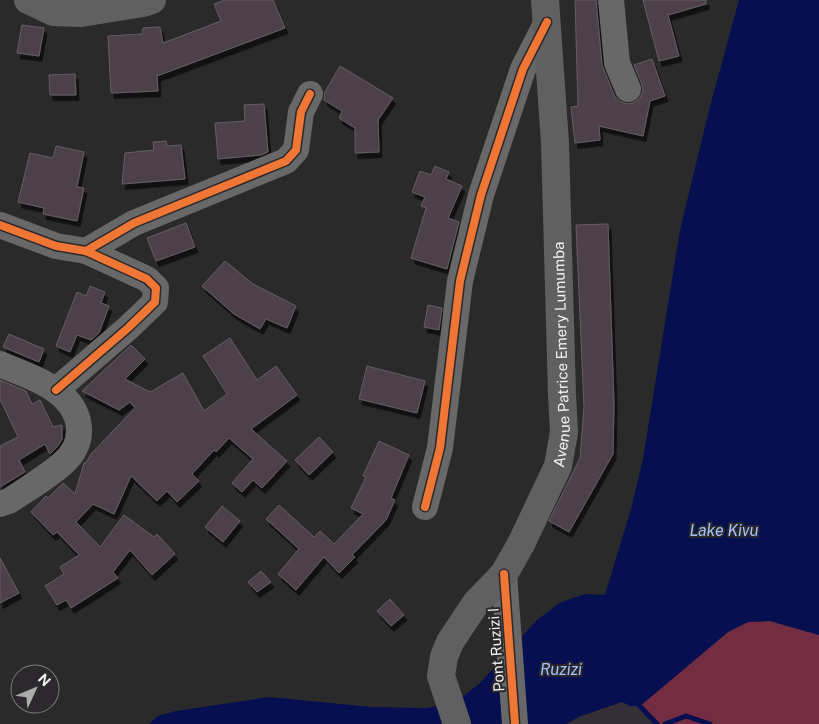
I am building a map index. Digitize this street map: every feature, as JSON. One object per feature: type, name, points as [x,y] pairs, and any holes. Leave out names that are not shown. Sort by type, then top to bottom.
[{"type":"main road","points":[[28,0],[81,13],[152,0]]},
{"type":"main road","name":"Avenue Patrice Emery Lumumba","points":[[457,724],[441,676],[450,642],[476,603],[504,574],[521,544],[558,466],[564,432],[555,143],[546,11]]},
{"type":"street","points":[[611,0],[618,63],[628,89]]},
{"type":"street","points":[[425,507],[440,448],[460,281],[481,195],[523,69],[546,11]]},
{"type":"street","points":[[86,252],[134,223],[286,161],[296,150],[301,112],[310,94]]},
{"type":"street","points":[[0,225],[56,246],[86,252],[147,279],[156,288],[155,302],[56,390]]},
{"type":"street","points":[[0,364],[56,390],[69,404],[79,422],[80,437],[63,464],[9,501],[0,504]]},
{"type":"street","name":"Pont Ruzizi I","points":[[504,574],[515,724]]},
{"type":"shaded area","points":[[770,621],[819,635],[819,724],[657,724],[640,706],[728,632],[748,622]]},
{"type":"shaded area","points":[[622,702],[630,706],[640,706],[657,724],[566,724],[581,716]]},
{"type":"water","name":"Lake Kivu","points":[[739,0],[819,0],[819,635],[770,621],[748,622],[728,632],[640,706],[630,706],[622,702],[581,716],[566,724],[149,724],[158,716],[176,711],[269,697],[371,707],[427,708],[456,702],[480,683],[537,620],[561,602],[585,594],[605,595],[631,509],[643,459],[680,230],[709,110]]},
{"type":"building","points":[[225,0],[273,0],[285,28],[157,76],[158,91],[111,93],[108,36],[142,34],[143,28],[160,27],[163,43],[221,21],[214,4]]},
{"type":"building","points":[[575,0],[596,0],[602,65],[614,95],[619,101],[627,104],[633,103],[640,98],[643,91],[642,84],[634,65],[652,59],[665,96],[650,101],[643,136],[599,126],[600,140],[575,143],[571,107],[578,106]]},
{"type":"building","points":[[643,0],[706,0],[706,4],[668,15],[679,56],[659,61]]},
{"type":"building","points":[[22,25],[44,28],[39,56],[17,53]]},
{"type":"building","points":[[340,66],[393,98],[378,120],[379,152],[355,153],[355,128],[339,118],[342,111],[324,100],[325,92]]},
{"type":"building","points":[[75,74],[76,95],[50,95],[49,75]]},
{"type":"building","points":[[264,104],[268,152],[261,155],[218,159],[215,123],[245,121],[244,105]]},
{"type":"building","points":[[166,141],[167,146],[181,145],[185,179],[122,184],[125,153],[154,150],[153,142]]},
{"type":"building","points":[[56,146],[84,152],[77,187],[84,188],[77,221],[43,214],[44,208],[18,202],[30,153],[53,158]]},
{"type":"building","points":[[435,166],[449,172],[446,179],[462,186],[448,218],[459,222],[447,269],[411,258],[426,208],[421,206],[425,197],[412,192],[420,171],[431,175]]},
{"type":"building","points":[[186,223],[195,247],[156,261],[147,238]]},
{"type":"building","points":[[608,224],[614,404],[613,454],[569,532],[549,521],[580,458],[584,407],[576,225]]},
{"type":"building","points":[[225,261],[253,284],[296,306],[287,328],[266,319],[260,329],[234,314],[202,286]]},
{"type":"building","points":[[90,286],[105,292],[101,303],[109,306],[99,333],[91,340],[77,335],[70,352],[56,346],[77,292],[86,296]]},
{"type":"building","points":[[428,305],[442,308],[439,330],[424,327]]},
{"type":"building","points":[[9,334],[44,349],[39,362],[3,347]]},
{"type":"building","points":[[230,338],[257,380],[276,366],[297,395],[251,429],[287,461],[262,488],[253,480],[242,492],[232,483],[253,459],[229,438],[216,452],[214,450],[192,474],[199,481],[177,502],[167,491],[157,501],[131,476],[114,514],[93,504],[76,522],[100,547],[124,515],[154,537],[157,534],[175,554],[152,575],[130,550],[113,572],[118,578],[71,608],[66,600],[57,605],[45,586],[64,574],[60,567],[79,555],[57,532],[53,535],[31,512],[46,496],[48,498],[63,483],[75,494],[84,463],[135,408],[130,402],[119,410],[82,391],[131,345],[145,359],[125,379],[150,392],[183,373],[204,411],[227,394],[203,356]]},
{"type":"building","points":[[367,366],[425,381],[417,413],[359,399]]},
{"type":"building","points":[[0,380],[26,391],[32,404],[40,400],[53,427],[62,425],[62,439],[50,454],[45,444],[19,460],[25,472],[0,487],[0,446],[18,437],[0,399]]},
{"type":"building","points":[[319,437],[333,452],[309,475],[295,460]]},
{"type":"building","points":[[379,441],[409,455],[391,498],[395,500],[386,520],[352,555],[355,557],[339,573],[324,557],[296,590],[278,574],[299,549],[266,519],[279,505],[314,537],[320,531],[334,544],[363,514],[351,508],[366,477],[363,476]]},
{"type":"building","points":[[222,506],[240,521],[223,542],[205,527]]},
{"type":"building","points":[[0,558],[19,593],[0,603]]},
{"type":"building","points":[[261,571],[271,582],[257,592],[248,582]]},
{"type":"building","points":[[390,599],[404,615],[391,626],[377,611]]},
{"type":"waterway","points":[[635,701],[657,724]]},
{"type":"waterway","points":[[665,724],[686,716],[710,724]]},
{"type":"cycle path","points":[[425,507],[440,448],[460,281],[481,195],[523,69],[547,22]]},
{"type":"cycle path","points":[[86,251],[134,223],[286,161],[296,150],[301,112],[310,94]]},
{"type":"cycle path","points":[[0,225],[56,246],[86,251],[147,279],[156,288],[155,302],[56,390]]},
{"type":"cycle path","points":[[504,574],[515,724]]},
{"type":"water label","name":"Ruzizi","points":[[561,669]]}]
